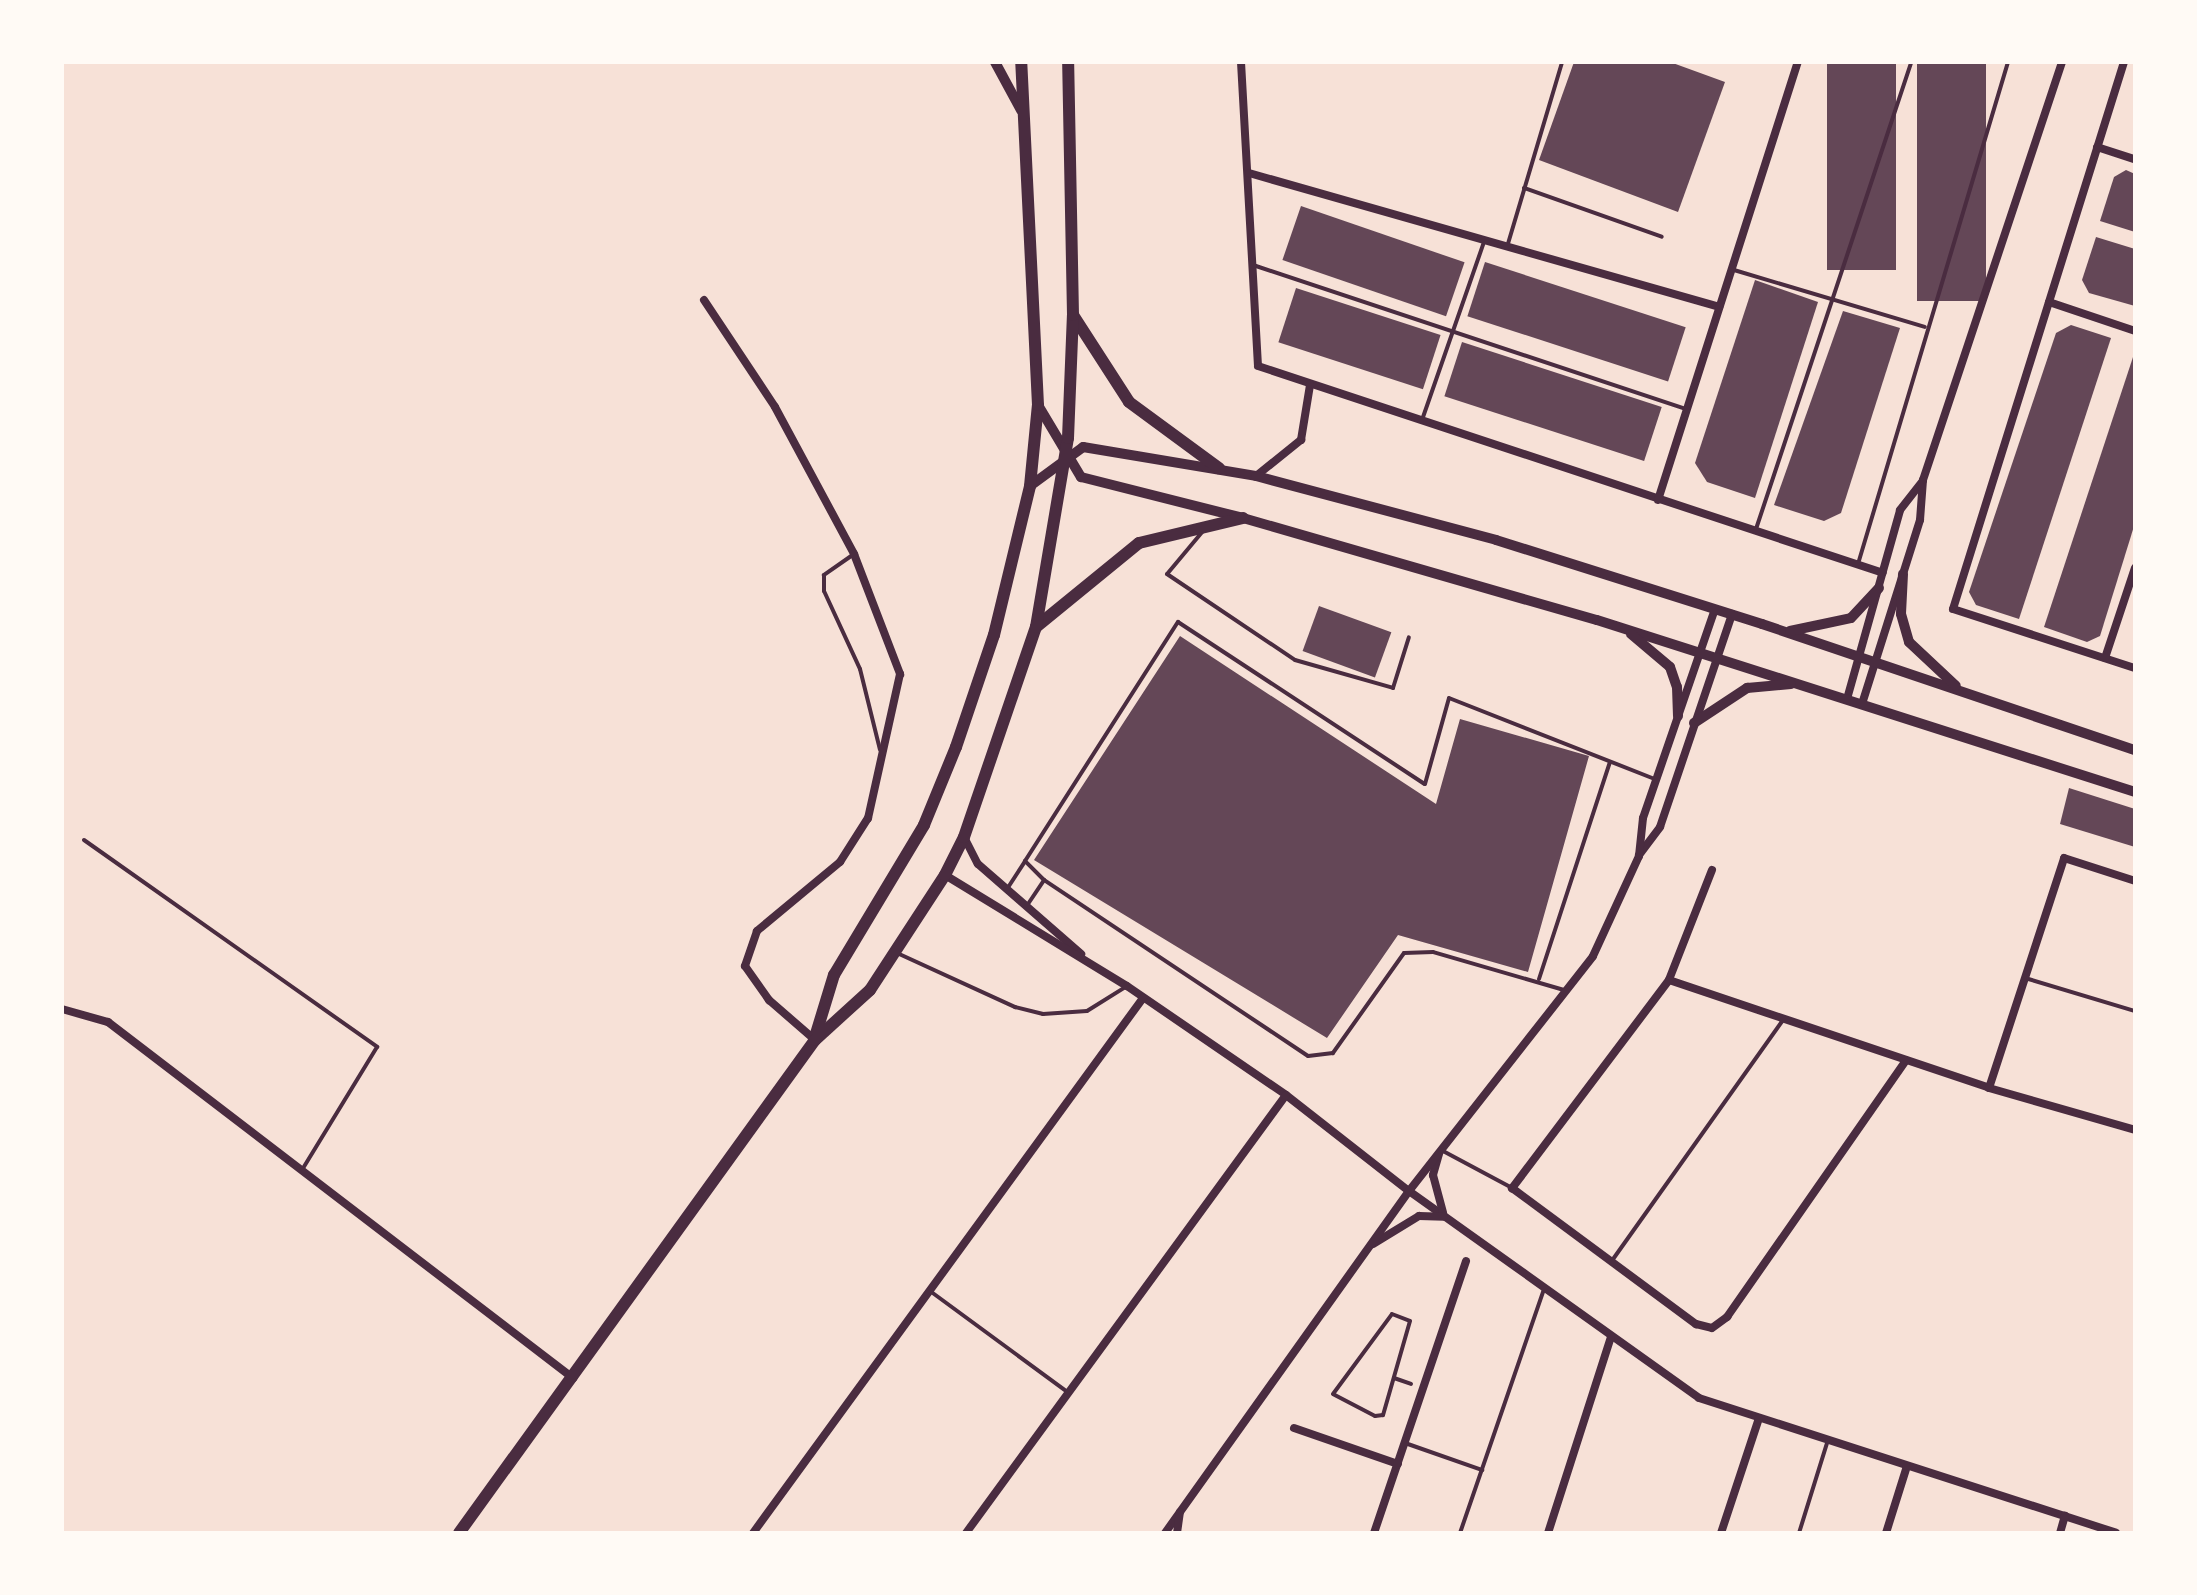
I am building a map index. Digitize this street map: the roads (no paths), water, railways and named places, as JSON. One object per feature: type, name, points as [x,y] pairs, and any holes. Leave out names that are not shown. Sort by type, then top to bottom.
[{"type":"main road","points":[[815,1040],[834,975],[924,825],[956,747],[994,635],[1030,486],[1038,405],[1031,198],[1021,110],[1021,62]]},
{"type":"main road","points":[[459,1533],[815,1040],[870,990],[945,875],[964,837],[1036,627],[1065,457],[1073,315],[1068,62]]},
{"type":"main road","points":[[1073,315],[1129,402],[1219,468]]},
{"type":"main road","points":[[1036,627],[1139,543],[1243,518]]},
{"type":"street","points":[[995,62],[1021,110]]},
{"type":"street","points":[[1241,62],[1258,366],[1883,573]]},
{"type":"street","points":[[1658,500],[1798,62]]},
{"type":"street","points":[[1862,704],[1920,520],[1923,480],[2062,62]]},
{"type":"street","points":[[2124,62],[1953,609],[2135,668]]},
{"type":"street","points":[[2097,147],[2135,159]]},
{"type":"street","points":[[1249,173],[1719,307]]},
{"type":"street","points":[[704,300],[775,407],[854,554],[900,674],[868,818],[840,862],[757,931],[745,966],[769,1000],[815,1040]]},
{"type":"street","points":[[2049,302],[2135,331]]},
{"type":"street","points":[[1256,476],[1301,440],[1310,385]]},
{"type":"street","points":[[1038,405],[1065,457],[1081,477],[1243,518],[1621,627],[2135,792]]},
{"type":"street","points":[[1030,486],[1065,457],[1083,447],[1256,476],[1496,540],[1861,656],[2135,750]]},
{"type":"street","points":[[1847,699],[1900,510],[1923,480]]},
{"type":"street","points":[[2105,658],[2135,568]]},
{"type":"street","points":[[1903,574],[1901,614],[1909,642],[1965,693]]},
{"type":"street","points":[[1784,631],[1851,618],[1879,588]]},
{"type":"street","points":[[1639,856],[1656,779],[1715,609]]},
{"type":"street","points":[[1165,1533],[1440,1149],[1593,956],[1639,856],[1660,827],[1732,614]]},
{"type":"street","points":[[1621,627],[1670,667],[1677,687],[1678,716]]},
{"type":"street","points":[[1694,723],[1747,688],[1797,683]]},
{"type":"street","points":[[964,837],[978,864],[1087,961]]},
{"type":"street","points":[[1989,1088],[2064,858],[2135,881]]},
{"type":"street","points":[[1712,870],[1669,980],[1512,1188],[1696,1324],[1712,1328],[1727,1317],[1906,1060]]},
{"type":"street","points":[[945,875],[1127,986],[1286,1095],[1444,1217],[1699,1398],[2116,1533]]},
{"type":"street","points":[[1669,980],[1989,1088],[2135,1130]]},
{"type":"street","points":[[753,1533],[1143,998]]},
{"type":"street","points":[[62,1009],[108,1022],[573,1378]]},
{"type":"street","points":[[966,1533],[1286,1095]]},
{"type":"street","points":[[1440,1149],[1433,1175],[1444,1217]]},
{"type":"street","points":[[1367,1248],[1419,1216],[1444,1217]]},
{"type":"street","points":[[1374,1533],[1466,1261]]},
{"type":"street","points":[[1548,1533],[1611,1337]]},
{"type":"street","points":[[1721,1533],[1759,1418]]},
{"type":"street","points":[[1294,1428],[1398,1464]]},
{"type":"street","points":[[1886,1533],[1907,1466]]},
{"type":"street","points":[[1177,1533],[1181,1507]]},
{"type":"street","points":[[2060,1533],[2065,1516]]},
{"type":"lane","points":[[1507,248],[1562,62]]},
{"type":"lane","points":[[1755,532],[1835,299],[1911,62]]},
{"type":"lane","points":[[1857,566],[1925,327],[2008,62]]},
{"type":"lane","points":[[1524,188],[1662,237]]},
{"type":"lane","points":[[1422,422],[1451,330],[1484,242]]},
{"type":"lane","points":[[1252,265],[1688,409]]},
{"type":"lane","points":[[1734,270],[1925,327]]},
{"type":"lane","points":[[1207,526],[1167,574],[1295,660],[1393,688],[1409,637]]},
{"type":"lane","points":[[854,554],[824,575],[824,591],[860,669],[883,761]]},
{"type":"lane","points":[[1007,889],[1178,622],[1425,784],[1449,698],[1656,779]]},
{"type":"lane","points":[[1539,979],[1610,762]]},
{"type":"lane","points":[[84,840],[377,1047],[302,1170]]},
{"type":"lane","points":[[1025,861],[1044,880],[1308,1056],[1333,1053],[1404,953],[1433,952],[1539,979],[1566,991]]},
{"type":"lane","points":[[1027,906],[1044,880]]},
{"type":"lane","points":[[895,952],[1002,1002],[1043,1014],[1087,1011],[1127,986]]},
{"type":"lane","points":[[2025,978],[2135,1011]]},
{"type":"lane","points":[[1610,1263],[1783,1019]]},
{"type":"lane","points":[[1440,1149],[1512,1188]]},
{"type":"lane","points":[[1460,1533],[1544,1289]]},
{"type":"lane","points":[[930,1291],[1069,1393]]},
{"type":"lane","points":[[1799,1533],[1828,1440]]},
{"type":"lane","points":[[1405,1443],[1482,1470]]}]
